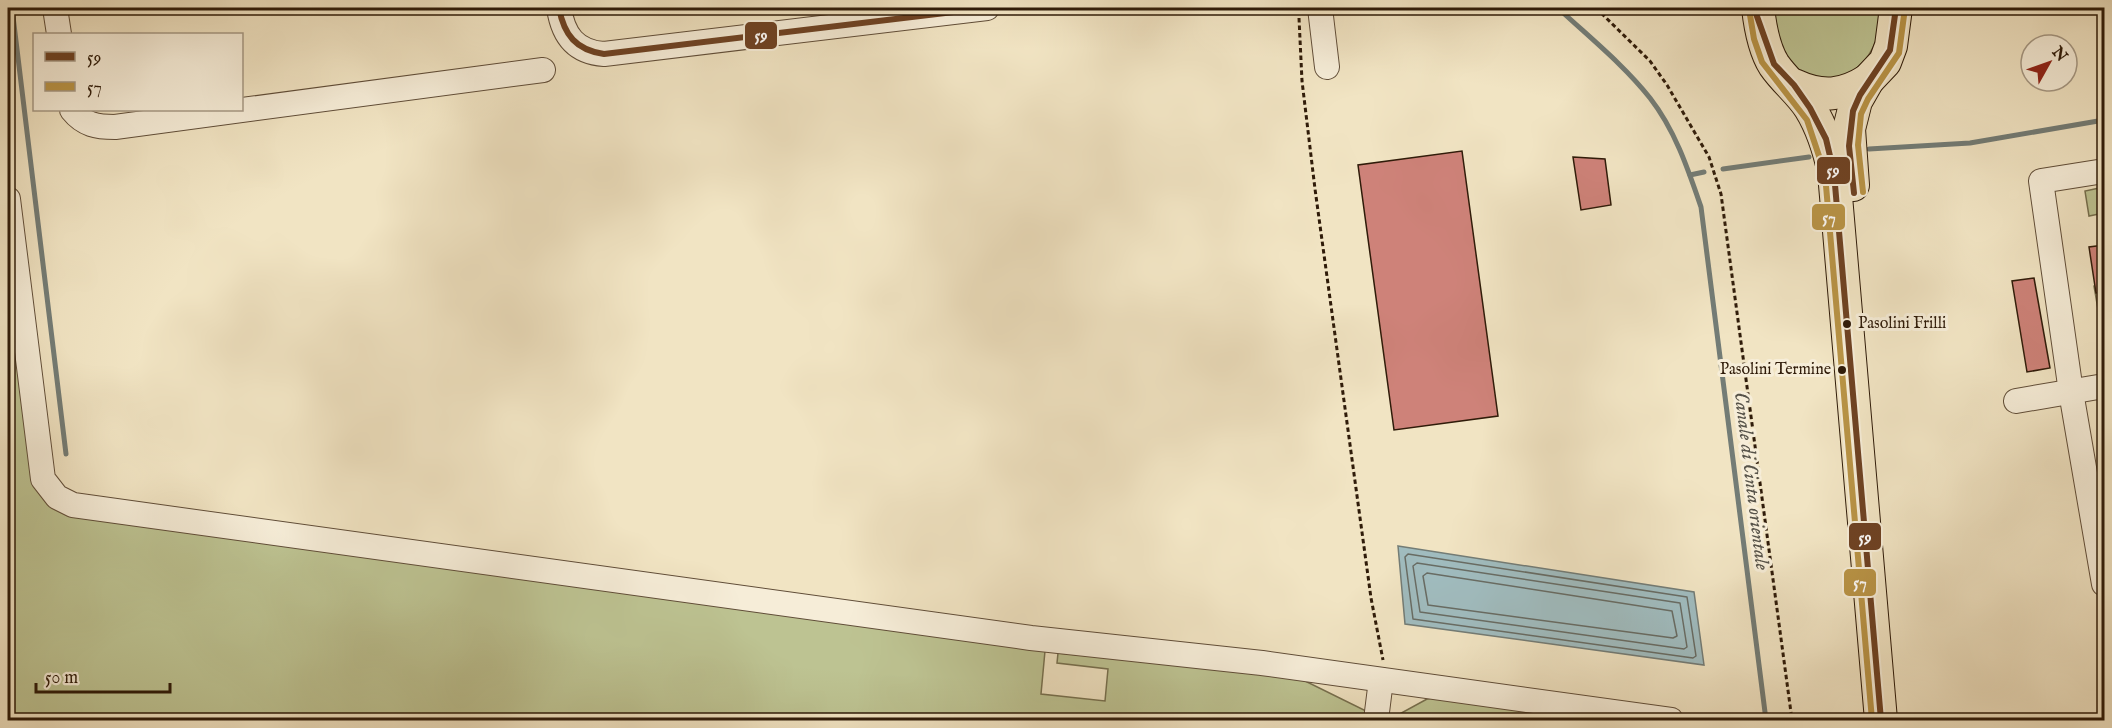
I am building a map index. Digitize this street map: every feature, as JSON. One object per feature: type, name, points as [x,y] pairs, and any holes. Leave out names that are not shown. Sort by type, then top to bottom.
[{"type":"main road","points":[[1896,8],[1891,46],[1885,62],[1869,80],[1856,102],[1848,129],[1899,720]]},
{"type":"main road","points":[[1757,14],[1774,64],[1794,85],[1826,139],[1834,173],[1881,720]]},
{"type":"main road","points":[[1794,85],[1809,92],[1831,95],[1843,94],[1869,80]]},
{"type":"street","points":[[55,8],[59,33]]},
{"type":"street","points":[[559,8],[563,28],[572,41],[584,50],[604,54],[914,12],[987,8]]},
{"type":"street","points":[[1320,8],[1328,67]]},
{"type":"street","points":[[243,111],[543,70]]},
{"type":"street","points":[[73,111],[85,122],[95,126],[114,128],[240,111]]},
{"type":"street","points":[[2104,171],[2041,181],[2071,392],[2104,584]]},
{"type":"street","points":[[8,199],[43,479],[57,497],[73,505],[1031,638],[1262,663],[1382,672],[1671,720]]},
{"type":"street","points":[[2016,401],[2104,386]]},
{"type":"street","points":[[1376,720],[1382,672]]},
{"type":"path","points":[[1298,8],[1302,81],[1315,189],[1382,672]]},
{"type":"path","points":[[1596,8],[1650,61],[1667,85],[1709,157],[1721,194],[1792,720]]},
{"type":"green space","points":[[1773,8],[1880,8],[1878,34],[1869,55],[1855,70],[1837,77],[1819,78],[1801,72],[1786,57],[1776,35]]},
{"type":"green space","points":[[2104,187],[2104,213],[2089,216],[2085,191]]},
{"type":"green space","points":[[8,251],[45,497],[1045,651],[1041,694],[1105,701],[1108,669],[1057,663],[1058,653],[1293,675],[1376,716],[1396,716],[1427,699],[1441,696],[1602,720],[8,720]]},
{"type":"green space","points":[[2104,284],[2104,344],[2094,286]]},
{"type":"water","points":[[1398,546],[1694,592],[1704,665],[1405,624]]},
{"type":"building","points":[[1462,151],[1498,416],[1394,430],[1358,165]]},
{"type":"building","points":[[1573,157],[1605,159],[1611,205],[1581,210]]},
{"type":"building","points":[[2104,245],[2104,292],[2096,293],[2089,247]]},
{"type":"building","points":[[2034,278],[2050,368],[2027,372],[2012,281]]},
{"type":"waterway","points":[[12,8],[66,454]]},
{"type":"waterway","name":"Canale di Cinta orientale","points":[[1558,8],[1617,62],[1659,110],[1686,164],[1701,207],[1766,720]]},
{"type":"waterway","points":[[1869,149],[1970,143],[2104,120]]},
{"type":"waterway","points":[[1723,169],[1809,157]]},
{"type":"waterway","points":[[1690,175],[1704,172]]},
{"type":"transit line","name":"59","points":[[559,8],[564,26],[573,40],[586,49],[604,54],[987,8]]},
{"type":"transit line","name":"59","points":[[1754,8],[1774,64],[1794,85],[1810,108],[1826,139],[1834,173],[1881,720]]},
{"type":"transit line","name":"59","points":[[1854,193],[1849,146],[1853,111],[1860,95],[1890,50],[1896,8]]},
{"type":"transit line","name":"57","points":[[1863,192],[1858,145],[1861,114],[1868,99],[1899,53],[1905,8]]},
{"type":"transit line","name":"57","points":[[1749,9],[1754,39],[1762,62],[1807,120],[1825,174],[1872,720]]},
{"type":"place","name":"Pasolini Frilli","points":[[1847,324]]},
{"type":"place","name":"Pasolini Termine","points":[[1842,370]]}]
